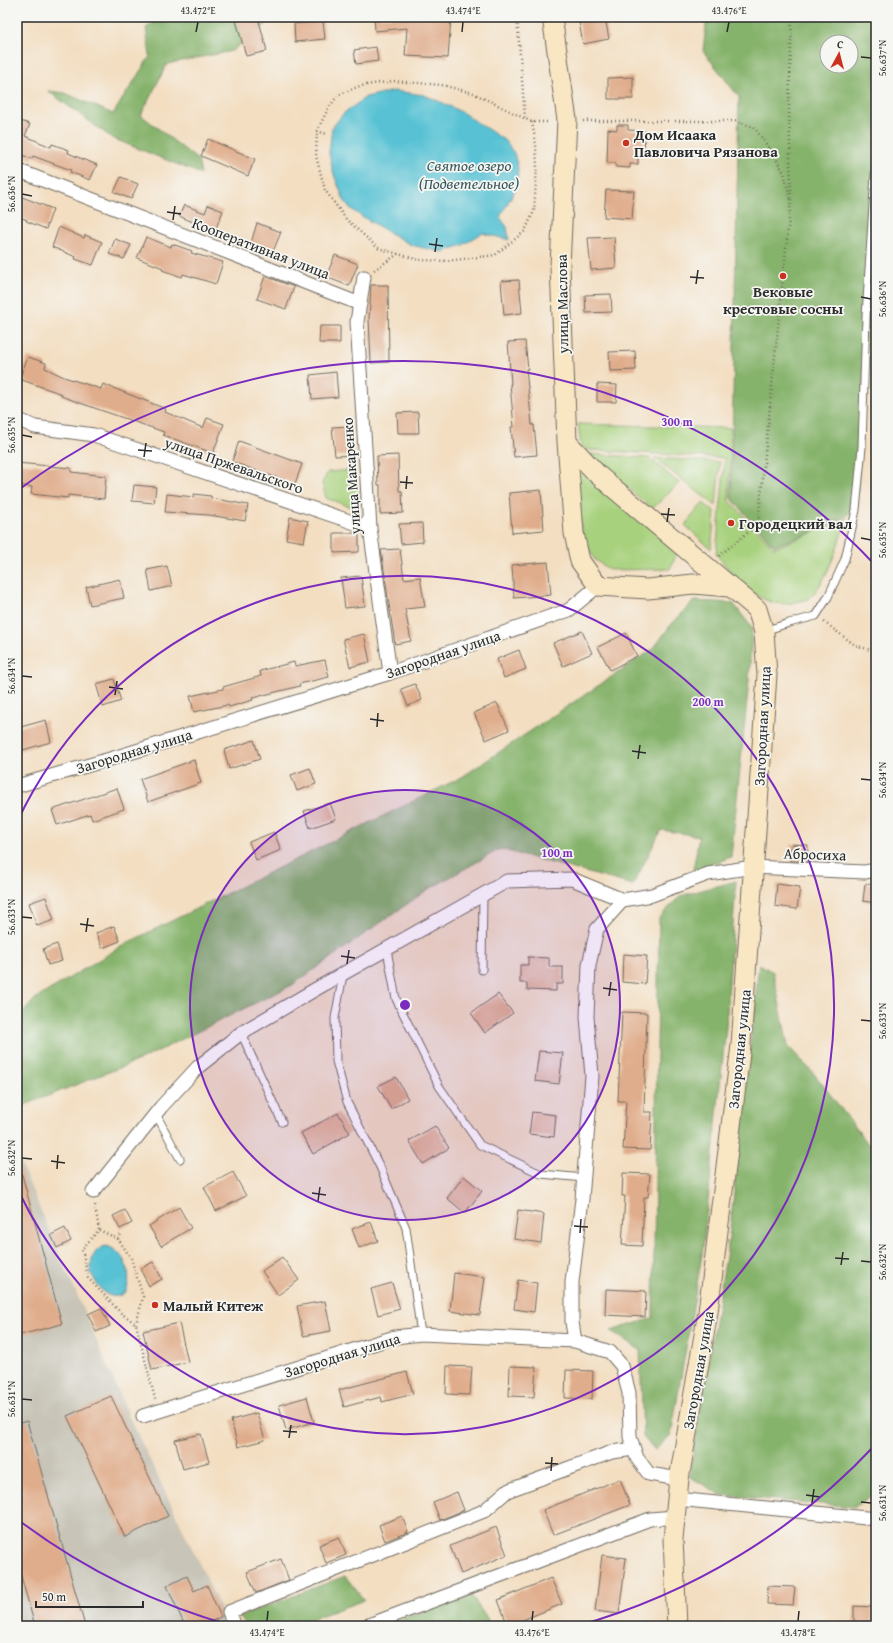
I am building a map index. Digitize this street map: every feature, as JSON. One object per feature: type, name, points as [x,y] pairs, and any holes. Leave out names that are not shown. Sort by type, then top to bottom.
[{"type":"street","name":"улица Маслова","points":[[552,17],[567,120],[560,266],[566,442],[574,533],[580,561],[598,586]]},
{"type":"street","name":"Кооперативная улица","points":[[17,170],[360,304]]},
{"type":"street","name":"улица Макаренко","points":[[364,277],[357,322],[370,528],[390,673]]},
{"type":"street","name":"улица Пржевальского","points":[[17,420],[35,427],[94,434],[370,528]]},
{"type":"street","name":"Загородная улица","points":[[566,442],[598,475],[756,609],[764,632],[768,675],[741,1045],[708,1312],[679,1479],[673,1539],[673,1568],[677,1626]]},
{"type":"street","points":[[598,586],[648,589],[693,584],[729,587]]},
{"type":"street","name":"Загородная улица","points":[[17,786],[390,673],[569,610],[598,586]]},
{"type":"street","name":"Абросиха","points":[[623,900],[652,895],[708,874],[753,867],[865,872],[876,870]]},
{"type":"street","points":[[94,1192],[156,1114],[198,1067],[241,1033],[507,881],[572,879],[623,900],[598,929],[589,965],[587,1017],[592,1076],[584,1178],[572,1282],[572,1322],[575,1340]]},
{"type":"street","name":"Загородная улица","points":[[143,1416],[394,1337],[421,1334],[575,1340],[610,1352],[622,1366],[629,1393],[630,1437],[638,1458],[649,1474],[679,1479]]},
{"type":"street","points":[[235,1626],[229,1612],[484,1512],[507,1491],[612,1452],[634,1448]]},
{"type":"street","points":[[366,1626],[676,1508],[876,1519]]},
{"type":"lane","points":[[764,632],[789,623],[816,616],[828,597],[846,559],[856,510],[862,447],[866,316],[873,237],[876,159]]},
{"type":"lane","points":[[482,970],[483,895]]},
{"type":"lane","points":[[387,950],[396,999],[439,1086],[480,1145],[541,1174],[584,1178]]},
{"type":"lane","points":[[342,975],[335,1018],[336,1061],[347,1102],[380,1167],[406,1228],[421,1334]]},
{"type":"lane","points":[[241,1033],[282,1122]]},
{"type":"lane","points":[[156,1114],[180,1159]]},
{"type":"path","points":[[517,17],[525,118]]},
{"type":"path","points":[[705,567],[758,524],[791,200],[789,106],[792,17]]},
{"type":"path","points":[[532,122],[536,144],[537,167],[534,211],[525,231],[495,255],[447,261],[419,260],[378,248],[346,219],[325,190],[316,156],[316,131],[328,108],[338,95],[360,86],[393,80],[442,85],[473,93],[532,122],[567,120],[735,121],[754,127],[774,155],[784,173],[791,200]]},
{"type":"path","points":[[316,131],[327,134]]},
{"type":"path","points":[[364,277],[398,254]]},
{"type":"path","points":[[816,616],[855,646],[876,652]]},
{"type":"path","points":[[94,1192],[99,1230],[82,1249],[88,1278],[121,1313],[136,1324]]},
{"type":"path","points":[[99,1230],[118,1239],[131,1258],[143,1297],[136,1324],[158,1412]]},
{"type":"path","points":[[118,1239],[122,1233]]},
{"type":"shaded area","points":[[17,1155],[127,1412],[229,1626],[17,1626]]},
{"type":"green space","points":[[163,17],[267,17],[269,22],[232,51],[167,64],[141,115],[198,160],[201,174],[112,138],[48,91],[65,93],[113,114],[150,56],[146,28]]},
{"type":"green space","points":[[707,17],[876,17],[876,159],[856,510],[820,529],[774,546],[731,498],[739,97],[703,51]]},
{"type":"green space","points":[[578,424],[731,428],[729,500],[774,548],[847,517],[832,561],[815,592],[807,600],[783,604],[761,598],[750,591],[716,554],[725,458],[590,450],[581,448]]},
{"type":"green space","points":[[589,454],[649,458],[679,483],[652,509]]},
{"type":"green space","points":[[654,458],[720,462],[716,506]]},
{"type":"green space","points":[[574,463],[678,551],[670,569],[610,570],[595,560],[582,537]]},
{"type":"green space","points":[[352,470],[359,495],[359,510],[326,498],[322,483],[328,472]]},
{"type":"green space","points":[[703,503],[715,512],[711,549],[685,525]]},
{"type":"green space","points":[[694,601],[733,603],[752,628],[749,681],[731,857],[693,871],[699,836],[661,830],[633,885],[500,849],[427,890],[292,985],[142,1059],[27,1104],[17,1110],[17,1020],[35,999],[125,944],[462,777],[653,649],[670,626]]},
{"type":"green space","points":[[736,881],[726,1027],[703,1249],[671,1435],[655,1450],[643,1437],[640,1350],[611,1331],[653,1318],[659,918],[680,896]]},
{"type":"green space","points":[[759,964],[773,972],[788,1046],[816,1076],[869,1145],[876,1144],[876,1492],[855,1507],[721,1495],[689,1476],[729,1239]]},
{"type":"green space","points":[[345,1576],[364,1600],[292,1626],[248,1626],[239,1617]]},
{"type":"green space","points":[[471,1595],[489,1622],[496,1626],[381,1626]]},
{"type":"water","name":"Святое озеро (Подветельное)","points":[[394,91],[424,95],[443,103],[463,113],[504,140],[514,153],[518,168],[517,186],[500,217],[507,227],[509,240],[482,233],[463,245],[441,252],[411,245],[361,216],[351,209],[344,200],[333,172],[329,153],[332,128],[343,114],[366,97]]},
{"type":"water","points":[[106,1246],[112,1248],[121,1256],[127,1268],[128,1282],[126,1290],[124,1294],[118,1296],[108,1295],[104,1292],[90,1271],[94,1255],[98,1249]]},
{"type":"building","points":[[235,17],[258,17],[267,51],[246,56]]},
{"type":"building","points":[[374,17],[451,17],[448,58],[405,56],[407,28],[375,31]]},
{"type":"building","points":[[578,17],[605,17],[609,39],[583,44]]},
{"type":"building","points":[[323,21],[325,39],[295,42],[294,24]]},
{"type":"building","points":[[376,47],[378,61],[356,64],[354,50]]},
{"type":"building","points":[[633,77],[633,99],[608,99],[608,78]]},
{"type":"building","points":[[20,121],[30,124],[25,136],[51,147],[52,144],[69,150],[68,153],[97,165],[90,180],[70,172],[71,170],[33,156],[32,159],[20,154],[21,151],[17,156],[17,128]]},
{"type":"building","name":"Дом Исаака Павловича Рязанова","points":[[617,125],[628,125],[628,130],[645,131],[644,156],[638,155],[638,164],[630,164],[630,168],[616,167],[616,163],[607,163],[608,129],[617,130]]},
{"type":"building","points":[[208,139],[255,159],[248,176],[201,156]]},
{"type":"building","points":[[121,177],[138,184],[131,199],[114,192]]},
{"type":"building","points":[[606,190],[634,191],[632,219],[604,217]]},
{"type":"building","points":[[17,195],[53,209],[46,229],[17,216]]},
{"type":"building","points":[[184,205],[205,213],[208,205],[223,211],[214,233],[199,228],[200,225],[179,216]]},
{"type":"building","points":[[257,223],[281,232],[272,254],[250,246]]},
{"type":"building","points":[[59,227],[84,238],[85,235],[102,242],[93,265],[75,259],[76,257],[52,247]]},
{"type":"building","points":[[146,237],[171,247],[172,244],[192,251],[191,253],[223,262],[216,284],[183,274],[182,277],[162,270],[163,268],[137,258]]},
{"type":"building","points":[[614,237],[616,268],[591,270],[588,238]]},
{"type":"building","points":[[115,239],[131,245],[124,259],[109,254]]},
{"type":"building","points":[[335,255],[358,264],[349,286],[326,277]]},
{"type":"building","points":[[265,276],[294,287],[286,309],[257,299]]},
{"type":"building","points":[[519,280],[522,313],[504,315],[501,281]]},
{"type":"building","points":[[371,285],[388,285],[389,362],[371,363],[369,319]]},
{"type":"building","points":[[611,294],[612,312],[586,313],[585,295]]},
{"type":"building","points":[[320,326],[340,326],[340,343],[319,343]]},
{"type":"building","points":[[525,341],[528,369],[526,369],[537,455],[514,457],[511,427],[514,427],[508,342]]},
{"type":"building","points":[[635,351],[636,370],[610,371],[609,352]]},
{"type":"building","points":[[28,357],[46,363],[45,368],[64,377],[101,389],[103,384],[166,409],[165,412],[203,428],[207,418],[224,424],[213,453],[163,435],[164,432],[61,396],[62,394],[19,379]]},
{"type":"building","points":[[336,372],[338,397],[312,399],[310,375]]},
{"type":"building","points":[[597,384],[617,385],[616,402],[597,402]]},
{"type":"building","points":[[418,412],[419,433],[398,433],[397,413]]},
{"type":"building","points":[[351,426],[353,455],[335,456],[332,427]]},
{"type":"building","points":[[239,441],[302,464],[295,484],[232,462]]},
{"type":"building","points":[[398,455],[399,491],[402,491],[403,513],[380,514],[380,485],[378,485],[377,456]]},
{"type":"building","points":[[17,463],[71,468],[71,472],[106,476],[104,499],[68,495],[68,498],[31,494],[32,487],[17,485]]},
{"type":"building","points":[[134,485],[156,487],[154,503],[132,501]]},
{"type":"building","points":[[541,490],[544,530],[512,533],[509,493]]},
{"type":"building","points":[[167,494],[194,497],[194,494],[211,496],[211,498],[248,505],[245,521],[209,515],[165,512]]},
{"type":"building","points":[[290,517],[308,521],[304,542],[286,539]]},
{"type":"building","points":[[422,523],[423,542],[401,544],[399,524]]},
{"type":"building","points":[[334,533],[359,533],[359,552],[334,553]]},
{"type":"building","points":[[400,549],[404,579],[420,577],[425,607],[405,609],[411,641],[395,644],[381,550]]},
{"type":"building","points":[[548,562],[551,595],[514,598],[512,565]]},
{"type":"building","points":[[167,566],[172,586],[151,591],[147,570]]},
{"type":"building","points":[[361,576],[365,606],[345,608],[341,578]]},
{"type":"building","points":[[120,579],[124,598],[90,605],[86,587]]},
{"type":"building","points":[[582,631],[592,653],[563,666],[553,643]]},
{"type":"building","points":[[626,633],[637,656],[610,670],[598,647]]},
{"type":"building","points":[[364,634],[370,662],[350,667],[343,639]]},
{"type":"building","points":[[519,650],[526,669],[504,678],[497,659]]},
{"type":"building","points":[[325,660],[329,677],[252,698],[253,700],[229,707],[228,705],[194,712],[190,696],[223,689],[223,687],[261,676],[260,671],[294,662],[295,666]]},
{"type":"building","points":[[114,679],[121,701],[103,707],[96,684]]},
{"type":"building","points":[[415,684],[422,700],[408,706],[401,689]]},
{"type":"building","points":[[497,703],[509,730],[486,740],[474,713]]},
{"type":"building","points":[[46,720],[51,742],[19,751],[17,743],[17,728]]},
{"type":"building","points":[[254,740],[260,759],[229,769],[224,750]]},
{"type":"building","points":[[194,760],[201,783],[148,802],[140,779]]},
{"type":"building","points":[[310,768],[316,784],[297,791],[291,775]]},
{"type":"building","points":[[117,788],[124,809],[92,820],[90,814],[57,825],[52,810]]},
{"type":"building","points":[[330,803],[336,819],[310,828],[304,811]]},
{"type":"building","points":[[274,832],[281,850],[256,860],[249,842]]},
{"type":"building","points":[[791,844],[808,845],[807,861],[790,861]]},
{"type":"building","points":[[777,884],[800,887],[797,909],[775,906]]},
{"type":"building","points":[[865,884],[876,885],[876,903],[863,901]]},
{"type":"building","points":[[46,897],[54,920],[37,926],[29,903]]},
{"type":"building","points":[[114,926],[120,941],[102,948],[96,933]]},
{"type":"building","points":[[57,944],[62,961],[48,965],[43,949]]},
{"type":"building","points":[[623,954],[647,956],[645,984],[622,982]]},
{"type":"building","points":[[528,957],[549,958],[549,967],[563,967],[563,984],[556,984],[556,991],[527,990],[527,983],[520,983],[520,965],[528,965]]},
{"type":"building","points":[[498,994],[513,1013],[485,1033],[471,1013]]},
{"type":"building","points":[[622,1012],[647,1013],[644,1112],[652,1112],[650,1150],[623,1149],[626,1101],[618,1101]]},
{"type":"building","points":[[539,1051],[563,1053],[559,1084],[535,1081]]},
{"type":"building","points":[[396,1077],[408,1099],[391,1109],[378,1086]]},
{"type":"building","points":[[532,1112],[556,1115],[554,1137],[529,1134]]},
{"type":"building","points":[[338,1113],[350,1133],[313,1154],[301,1133]]},
{"type":"building","points":[[435,1126],[449,1148],[423,1164],[409,1141]]},
{"type":"building","points":[[21,1171],[62,1324],[20,1335],[17,1324],[17,1172]]},
{"type":"building","points":[[233,1172],[246,1196],[216,1211],[204,1187]]},
{"type":"building","points":[[623,1173],[650,1174],[648,1197],[644,1197],[642,1246],[622,1245],[625,1196],[622,1196]]},
{"type":"building","points":[[464,1176],[482,1191],[465,1213],[447,1198]]},
{"type":"building","points":[[179,1207],[191,1228],[161,1246],[149,1226]]},
{"type":"building","points":[[125,1210],[132,1223],[120,1229],[113,1216]]},
{"type":"building","points":[[518,1210],[544,1214],[541,1243],[514,1239]]},
{"type":"building","points":[[371,1222],[378,1241],[359,1248],[352,1229]]},
{"type":"building","points":[[65,1228],[71,1241],[57,1248],[51,1235]]},
{"type":"building","points":[[282,1257],[299,1280],[278,1295],[262,1271]]},
{"type":"building","points":[[153,1262],[162,1279],[149,1286],[140,1269]]},
{"type":"building","points":[[454,1273],[485,1277],[480,1315],[450,1311]]},
{"type":"building","points":[[518,1280],[537,1283],[534,1312],[514,1309]]},
{"type":"building","points":[[392,1283],[400,1309],[378,1315],[371,1289]]},
{"type":"building","points":[[606,1289],[646,1291],[645,1317],[605,1315]]},
{"type":"building","points":[[325,1301],[331,1331],[303,1336],[297,1306]]},
{"type":"building","points":[[101,1308],[110,1326],[96,1332],[88,1314]]},
{"type":"building","points":[[179,1323],[188,1362],[152,1370],[143,1331]]},
{"type":"building","points":[[447,1366],[472,1367],[470,1395],[446,1394]]},
{"type":"building","points":[[510,1366],[536,1367],[534,1397],[509,1396]]},
{"type":"building","points":[[566,1370],[593,1371],[592,1399],[565,1398]]},
{"type":"building","points":[[407,1372],[413,1394],[382,1402],[381,1397],[344,1407],[339,1390]]},
{"type":"building","points":[[111,1396],[168,1516],[125,1537],[67,1416]]},
{"type":"building","points":[[307,1397],[314,1422],[286,1430],[279,1405]]},
{"type":"building","points":[[257,1413],[265,1440],[238,1447],[231,1420]]},
{"type":"building","points":[[27,1421],[85,1626],[35,1626],[17,1562],[17,1424]]},
{"type":"building","points":[[201,1434],[209,1462],[183,1469],[175,1440]]},
{"type":"building","points":[[620,1479],[630,1505],[553,1535],[543,1510]]},
{"type":"building","points":[[457,1492],[464,1510],[440,1520],[433,1502]]},
{"type":"building","points":[[402,1516],[408,1532],[385,1541],[379,1525]]},
{"type":"building","points":[[496,1527],[507,1555],[461,1574],[450,1546]]},
{"type":"building","points":[[339,1537],[346,1555],[326,1563],[319,1545]]},
{"type":"building","points":[[602,1555],[626,1558],[619,1614],[595,1611]]},
{"type":"building","points":[[281,1559],[289,1580],[256,1593],[247,1572]]},
{"type":"building","points":[[187,1576],[194,1591],[207,1585],[221,1617],[201,1626],[185,1626],[167,1586]]},
{"type":"building","points":[[551,1578],[562,1604],[508,1626],[498,1600]]},
{"type":"building","points":[[768,1586],[795,1587],[793,1605],[767,1604]]},
{"type":"building","points":[[854,1606],[873,1607],[872,1626],[854,1626]]},
{"type":"place","name":"Дом Исаака Павловича Рязанова","points":[[626,143]]},
{"type":"place","name":"Вековые крестовые сосны","points":[[783,276]]},
{"type":"place","name":"Городецкий вал","points":[[731,523]]},
{"type":"place","name":"Малый Китеж","points":[[155,1305]]}]
